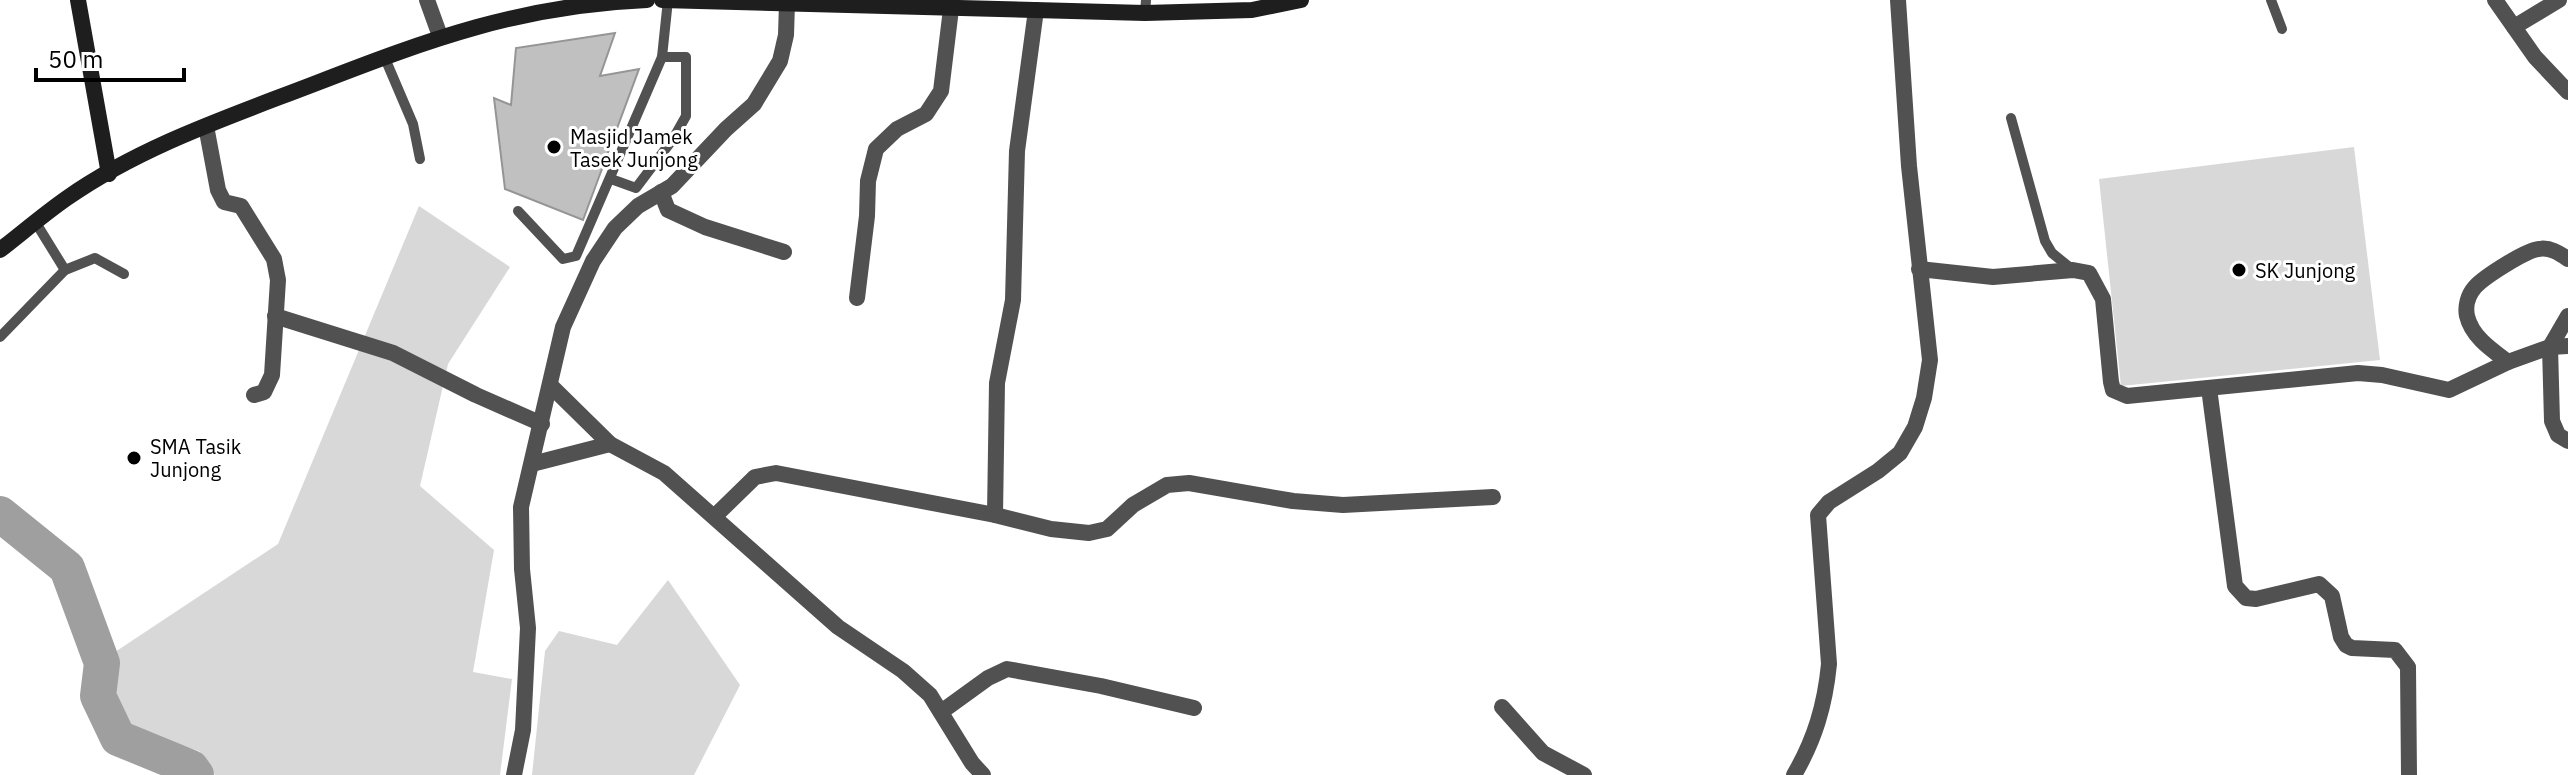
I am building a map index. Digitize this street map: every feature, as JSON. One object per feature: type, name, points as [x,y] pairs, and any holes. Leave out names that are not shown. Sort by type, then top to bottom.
[{"type":"main road","points":[[78,0],[109,174]]},
{"type":"main road","points":[[0,250],[68,197],[163,145],[384,56],[440,36],[578,2],[647,0]]},
{"type":"main road","points":[[665,0],[1036,10],[1145,6],[1252,10],[1301,0]]},
{"type":"street","points":[[427,0],[440,36]]},
{"type":"street","points":[[1794,775],[1810,747],[1821,718],[1827,687],[1829,664],[1818,515],[1829,502],[1900,453],[1915,427],[1924,398],[1930,360],[1919,269],[1898,0]]},
{"type":"street","points":[[2495,0],[2535,57],[2568,92]]},
{"type":"street","points":[[2514,27],[2559,0]]},
{"type":"street","points":[[514,775],[523,730],[528,628],[522,569],[521,507],[563,327],[593,261],[615,228],[638,206],[672,186],[754,104],[780,61],[786,35],[787,3]]},
{"type":"street","points":[[857,298],[868,181],[876,149],[897,129],[926,114],[941,91],[946,6]]},
{"type":"street","points":[[995,515],[997,383],[1013,300],[1017,151],[1036,10]]},
{"type":"street","points":[[206,126],[218,190],[224,202],[241,206],[274,259],[278,280],[272,375],[264,392],[254,395]]},
{"type":"street","points":[[661,192],[668,210],[705,227],[784,252]]},
{"type":"street","points":[[2508,362],[2471,327],[2466,313],[2473,288],[2532,250],[2549,249],[2568,259]]},
{"type":"street","points":[[1919,269],[1993,277],[2073,270],[2089,273],[2103,299],[2113,390],[2127,396],[2358,373],[2382,375],[2449,390],[2508,362],[2550,347],[2568,346]]},
{"type":"street","points":[[275,316],[393,353],[542,424]]},
{"type":"street","points":[[2568,316],[2550,347],[2552,421],[2558,435],[2568,441]]},
{"type":"street","points":[[551,386],[610,444],[664,473],[838,627],[903,671],[930,695],[972,763],[983,775]]},
{"type":"street","points":[[2209,388],[2235,586],[2246,598],[2256,599],[2319,584],[2332,596],[2341,637],[2346,645],[2395,650],[2402,657],[2409,676],[2409,775]]},
{"type":"street","points":[[532,464],[610,444]]},
{"type":"street","points":[[715,516],[755,477],[776,473],[995,515],[1051,529],[1089,533],[1107,529],[1133,505],[1167,485],[1189,483],[1293,501],[1343,505],[1493,497]]},
{"type":"street","points":[[941,712],[988,678],[1007,669],[1101,686],[1194,708]]},
{"type":"street","points":[[1502,707],[1543,753],[1584,775]]},
{"type":"lane","points":[[518,211],[563,259],[576,256],[662,57],[665,0]]},
{"type":"lane","points":[[2271,0],[2282,29]]},
{"type":"lane","points":[[384,56],[413,124],[420,159]]},
{"type":"lane","points":[[611,179],[636,188],[673,139],[686,116],[686,57],[662,57]]},
{"type":"lane","points":[[2011,118],[2045,241],[2052,253],[2073,270]]},
{"type":"lane","points":[[36,223],[65,270]]},
{"type":"lane","points":[[0,337],[65,270],[95,258],[124,274]]},
{"type":"shaded area","points":[[2354,147],[2380,360],[2121,386],[2099,179]]},
{"type":"shaded area","points":[[419,206],[510,267],[448,364],[420,486],[494,550],[473,672],[512,679],[500,775],[215,775],[199,751],[127,729],[112,690],[115,652],[278,544]]},
{"type":"shaded area","points":[[668,580],[740,685],[694,775],[532,775],[545,651],[559,631],[617,645]]},
{"type":"building","name":"Masjid Jamek Tasek Junjong","points":[[615,33],[600,76],[639,69],[583,220],[505,189],[494,98],[511,105],[516,48]]},
{"type":"waterway","points":[[0,514],[67,568],[102,663],[98,696],[118,738],[191,768],[196,775]]},
{"type":"place","name":"Masjid Jamek Tasek Junjong","points":[[554,147]]},
{"type":"place","name":"SK Junjong","points":[[2239,270]]},
{"type":"place","name":"SMA Tasik Junjong","points":[[134,458]]}]
